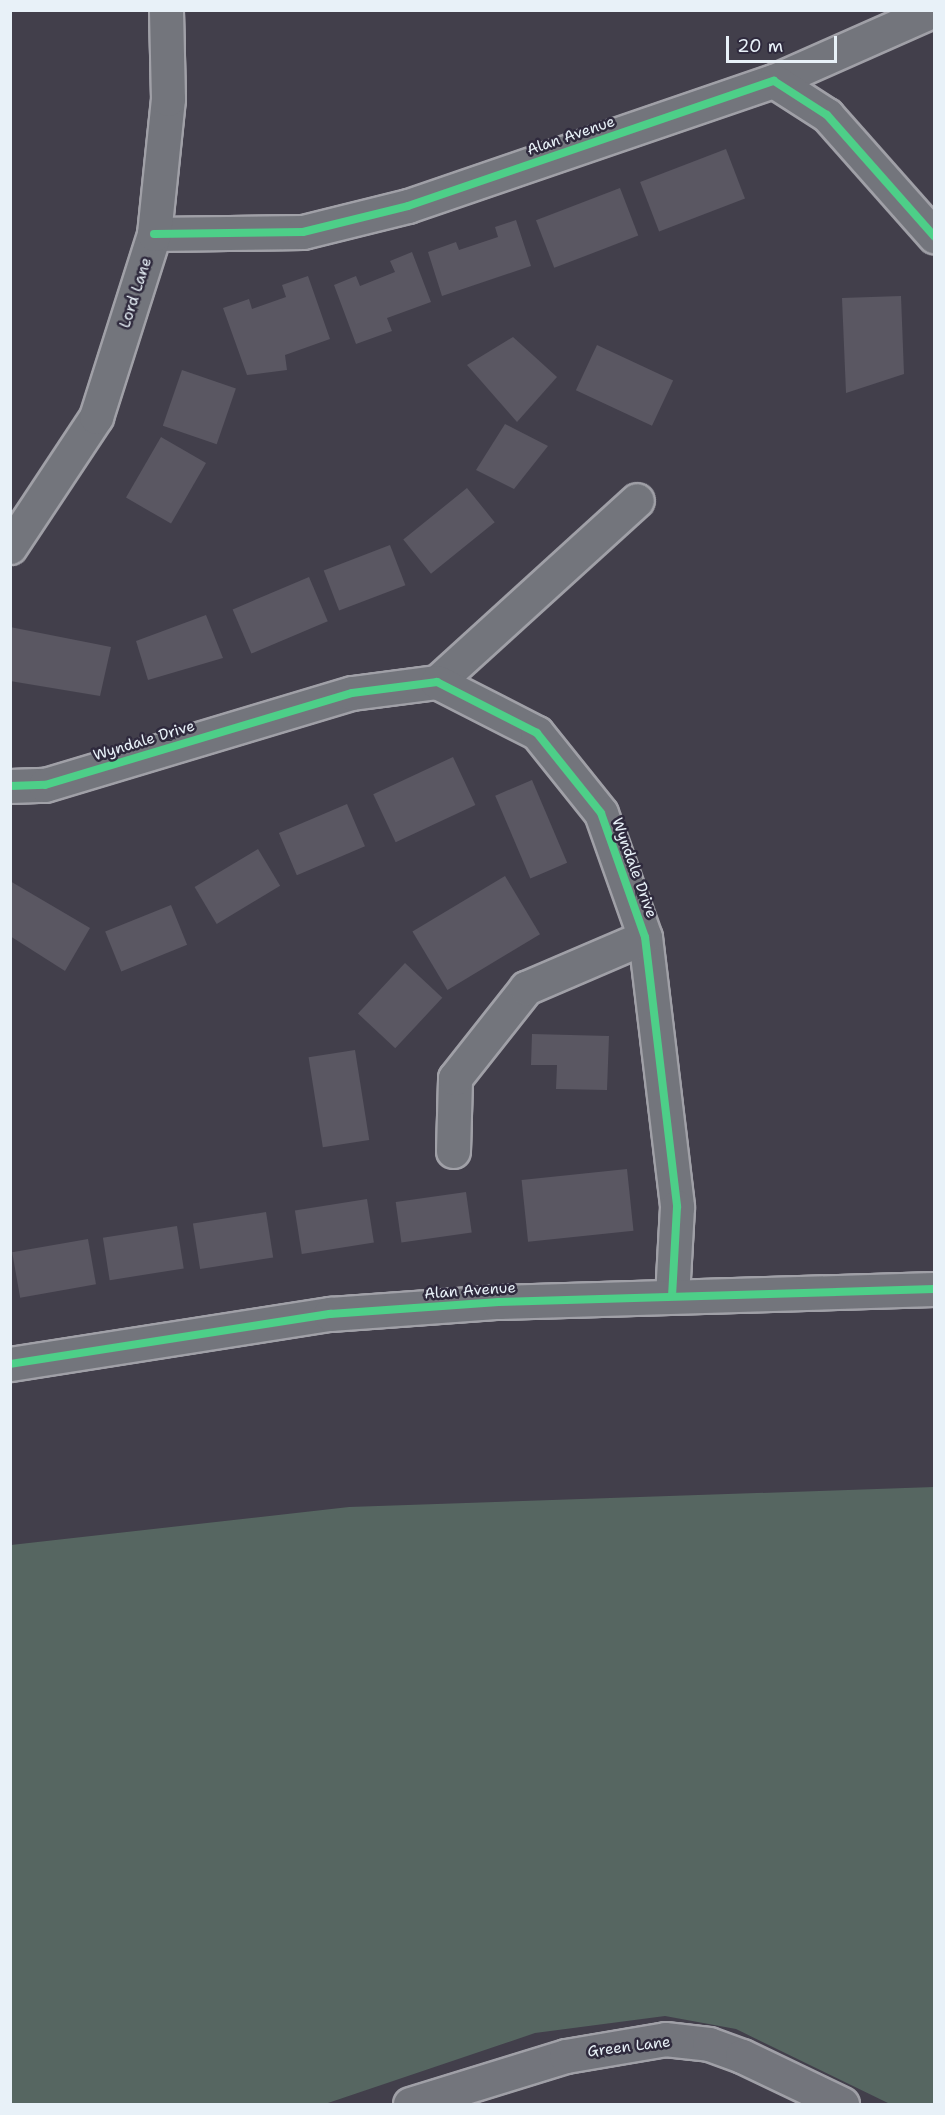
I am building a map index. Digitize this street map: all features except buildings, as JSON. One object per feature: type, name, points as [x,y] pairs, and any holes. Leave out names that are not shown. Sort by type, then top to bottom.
[{"type":"street","name":"Lord Lane","points":[[10,547],[96,417],[154,234],[168,99],[166,10]]},
{"type":"street","name":"Alan Avenue","points":[[154,234],[303,232],[408,206],[774,81],[934,10]]},
{"type":"street","points":[[774,81],[827,116],[934,236]]},
{"type":"street","points":[[437,682],[636,500]]},
{"type":"street","name":"Wyndale Drive","points":[[10,786],[45,784],[352,693],[437,682],[537,734],[601,813],[645,937],[677,1207],[672,1296]]},
{"type":"street","name":"Wyndale Drive","points":[[453,1150],[455,1078],[526,988],[645,937]]},
{"type":"street","name":"Alan Avenue","points":[[10,1364],[330,1314],[672,1296],[934,1289]]},
{"type":"street","name":"Green Lane","points":[[410,2104],[566,2056],[665,2039],[708,2044],[742,2056],[842,2104]]},
{"type":"shaded area","points":[[934,1487],[934,2104],[890,2104],[736,2029],[665,2016],[535,2033],[325,2104],[11,2104],[11,1545],[349,1507]]},
{"type":"cycle path","points":[[154,234],[303,232],[408,206],[774,81],[827,115],[934,236]]},
{"type":"cycle path","points":[[10,786],[45,785],[352,693],[437,682],[537,733],[601,813],[645,937],[677,1207],[672,1296]]},
{"type":"cycle path","points":[[10,1364],[330,1314],[499,1302],[934,1289]]}]
